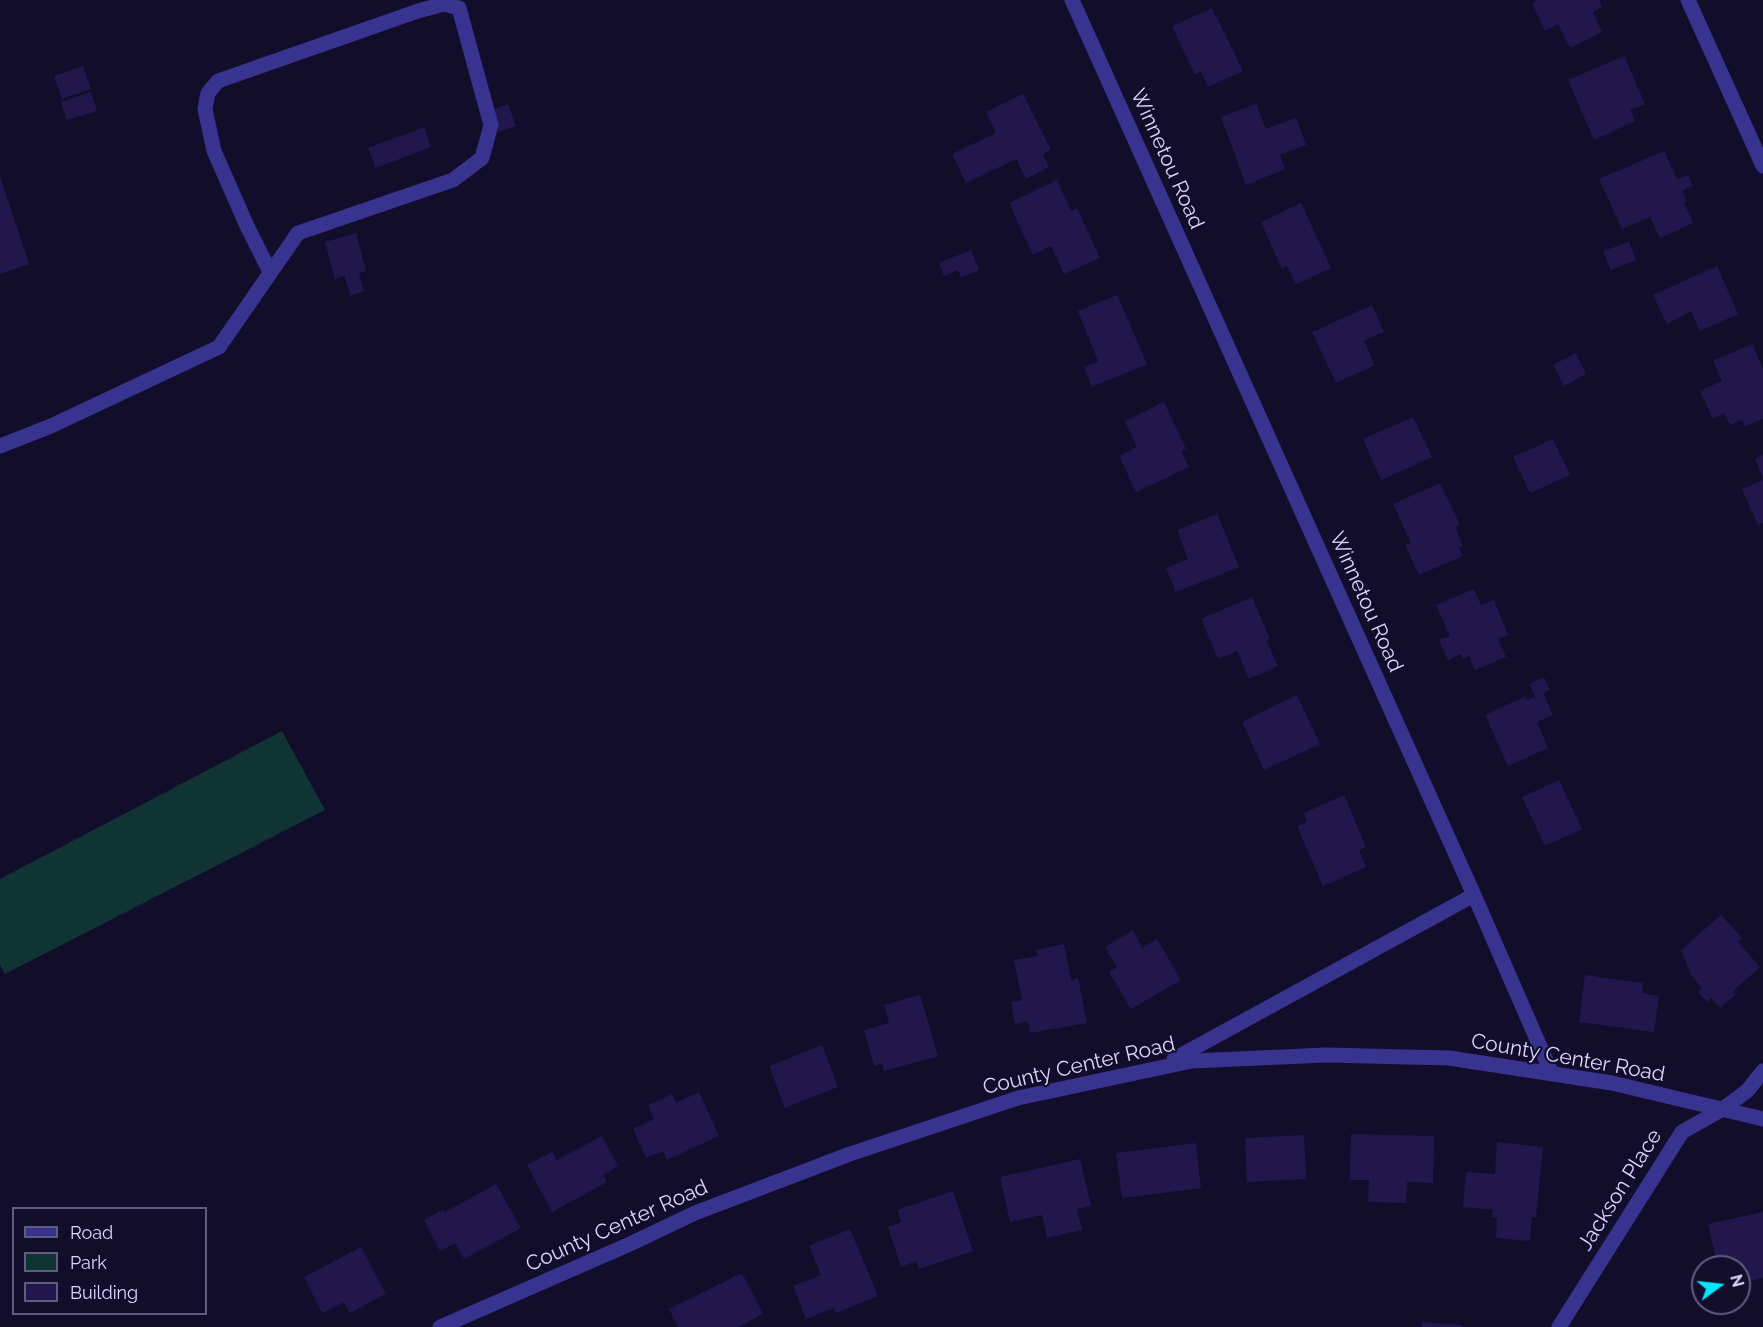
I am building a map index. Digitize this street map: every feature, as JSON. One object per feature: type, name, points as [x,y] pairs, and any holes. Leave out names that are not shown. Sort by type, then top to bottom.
[{"type":"street","name":"Winnetou Road","points":[[1072,0],[1474,895],[1552,1074]]},
{"type":"street","points":[[1688,0],[1763,166]]},
{"type":"street","points":[[0,446],[51,426],[219,347],[298,233],[453,180],[482,158],[491,125],[459,8],[444,4],[418,10],[218,81],[208,93],[205,109],[214,151],[270,272]]},
{"type":"street","points":[[1160,1067],[1474,895]]},
{"type":"street","name":"County Center Road","points":[[440,1327],[695,1213],[850,1154],[1018,1098],[1192,1061],[1326,1054],[1449,1058],[1612,1083],[1763,1119]]},
{"type":"street","name":"Jackson Place","points":[[1559,1327],[1682,1132],[1747,1092],[1763,1071]]},
{"type":"green space","points":[[282,731],[325,810],[5,974],[0,965],[0,879]]},
{"type":"building","points":[[1538,0],[1599,0],[1602,7],[1593,12],[1602,32],[1570,48],[1558,24],[1545,31],[1532,3]]},
{"type":"building","points":[[1212,8],[1243,71],[1208,87],[1201,72],[1195,75],[1172,26]]},
{"type":"building","points":[[1624,56],[1645,104],[1630,110],[1635,121],[1594,140],[1568,80]]},
{"type":"building","points":[[83,66],[91,89],[62,99],[54,76]]},
{"type":"building","points":[[91,92],[97,111],[67,120],[61,102]]},
{"type":"building","points":[[1023,94],[1051,150],[1043,154],[1049,167],[1026,179],[1016,159],[966,183],[952,154],[996,133],[986,112]]},
{"type":"building","points":[[508,104],[516,126],[498,132],[491,110]]},
{"type":"building","points":[[1256,104],[1266,129],[1296,118],[1306,145],[1280,155],[1285,169],[1246,185],[1221,117]]},
{"type":"building","points":[[424,127],[431,147],[376,168],[368,148]]},
{"type":"building","points":[[1664,151],[1677,179],[1688,175],[1693,186],[1682,191],[1693,223],[1660,238],[1650,217],[1622,229],[1599,179]]},
{"type":"building","points":[[0,177],[29,264],[0,274]]},
{"type":"building","points":[[1057,180],[1071,211],[1077,208],[1100,258],[1064,274],[1051,246],[1033,255],[1009,203]]},
{"type":"building","points":[[1301,203],[1331,268],[1296,284],[1287,266],[1282,269],[1261,222]]},
{"type":"building","points":[[356,233],[366,271],[359,273],[364,291],[350,296],[345,276],[335,279],[325,242]]},
{"type":"building","points":[[1629,242],[1636,260],[1611,270],[1603,251]]},
{"type":"building","points":[[971,250],[979,270],[961,278],[958,270],[944,276],[939,263]]},
{"type":"building","points":[[1717,266],[1738,314],[1700,331],[1691,311],[1667,324],[1653,295]]},
{"type":"building","points":[[1117,295],[1147,364],[1092,387],[1084,367],[1098,361],[1078,311]]},
{"type":"building","points":[[1372,305],[1384,332],[1364,341],[1375,365],[1336,383],[1312,332]]},
{"type":"building","points":[[1752,344],[1763,369],[1763,419],[1745,427],[1742,420],[1730,425],[1724,413],[1713,419],[1700,391],[1722,381],[1713,361]]},
{"type":"building","points":[[1576,353],[1586,374],[1564,386],[1553,365]]},
{"type":"building","points":[[1164,402],[1186,449],[1181,451],[1189,467],[1136,492],[1119,456],[1137,447],[1125,421]]},
{"type":"building","points":[[1413,417],[1432,457],[1381,480],[1363,439]]},
{"type":"building","points":[[1553,439],[1570,475],[1530,493],[1513,457]]},
{"type":"building","points":[[1763,455],[1763,478],[1755,459]]},
{"type":"building","points":[[1763,480],[1763,523],[1758,525],[1742,489]]},
{"type":"building","points":[[1440,483],[1460,525],[1455,527],[1463,546],[1459,548],[1463,556],[1419,575],[1405,545],[1411,543],[1393,504]]},
{"type":"building","points":[[1217,514],[1239,567],[1176,592],[1166,568],[1188,559],[1177,530]]},
{"type":"building","points":[[1474,589],[1481,605],[1494,600],[1508,635],[1498,639],[1506,657],[1475,670],[1469,656],[1463,659],[1460,654],[1448,660],[1439,640],[1450,636],[1436,605]]},
{"type":"building","points":[[1252,597],[1270,639],[1266,640],[1278,666],[1249,679],[1237,651],[1218,659],[1201,619]]},
{"type":"building","points":[[1544,677],[1550,690],[1543,693],[1553,715],[1537,722],[1548,748],[1508,766],[1485,715],[1526,696],[1527,700],[1535,697],[1529,684]]},
{"type":"building","points":[[1297,695],[1320,744],[1264,770],[1242,722]]},
{"type":"building","points":[[1559,780],[1582,829],[1545,846],[1522,797]]},
{"type":"building","points":[[1344,795],[1366,847],[1359,850],[1366,867],[1323,886],[1297,826],[1307,822],[1304,813]]},
{"type":"building","points":[[1721,915],[1742,938],[1738,942],[1760,967],[1733,991],[1736,994],[1720,1008],[1711,998],[1707,1002],[1698,992],[1702,988],[1691,975],[1681,950]]},
{"type":"building","points":[[1133,930],[1142,948],[1157,939],[1181,980],[1131,1009],[1109,972],[1117,967],[1105,947]]},
{"type":"building","points":[[1064,944],[1071,980],[1078,978],[1087,1023],[1030,1033],[1028,1021],[1015,1024],[1011,1002],[1022,1000],[1014,960],[1038,956],[1036,950]]},
{"type":"building","points":[[1585,975],[1643,983],[1642,993],[1659,996],[1654,1032],[1579,1022]]},
{"type":"building","points":[[920,995],[938,1056],[884,1071],[882,1063],[874,1066],[864,1030],[889,1023],[884,1005]]},
{"type":"building","points":[[822,1045],[838,1087],[785,1108],[769,1066]]},
{"type":"building","points":[[699,1092],[719,1136],[667,1160],[663,1151],[646,1158],[633,1129],[654,1119],[648,1105],[672,1094],[676,1103]]},
{"type":"building","points":[[1351,1134],[1434,1136],[1433,1183],[1407,1182],[1406,1203],[1368,1202],[1369,1180],[1350,1180]]},
{"type":"building","points":[[1304,1135],[1306,1179],[1247,1182],[1245,1138]]},
{"type":"building","points":[[602,1136],[618,1166],[603,1175],[607,1182],[552,1212],[527,1165],[552,1152],[557,1160]]},
{"type":"building","points":[[1497,1142],[1543,1147],[1536,1217],[1532,1217],[1530,1241],[1496,1238],[1497,1218],[1492,1217],[1493,1210],[1463,1207],[1466,1172],[1495,1174]]},
{"type":"building","points":[[1196,1143],[1201,1188],[1122,1198],[1116,1153]]},
{"type":"building","points":[[1080,1159],[1091,1206],[1077,1209],[1082,1230],[1047,1238],[1042,1215],[1010,1222],[1000,1177]]},
{"type":"building","points":[[496,1184],[521,1228],[464,1259],[455,1243],[440,1251],[424,1220],[444,1209],[445,1212]]},
{"type":"building","points":[[953,1191],[973,1251],[919,1269],[916,1261],[901,1267],[888,1227],[901,1222],[897,1210]]},
{"type":"building","points":[[1763,1212],[1763,1278],[1751,1280],[1751,1255],[1715,1255],[1708,1224]]},
{"type":"building","points":[[850,1229],[878,1296],[836,1313],[834,1308],[806,1319],[793,1286],[821,1275],[809,1246]]},
{"type":"building","points":[[361,1247],[386,1294],[350,1313],[344,1302],[322,1313],[304,1277]]},
{"type":"building","points":[[742,1273],[763,1314],[738,1327],[678,1327],[669,1309]]},
{"type":"building","points":[[1422,1322],[1462,1325],[1462,1327],[1422,1327]]}]
